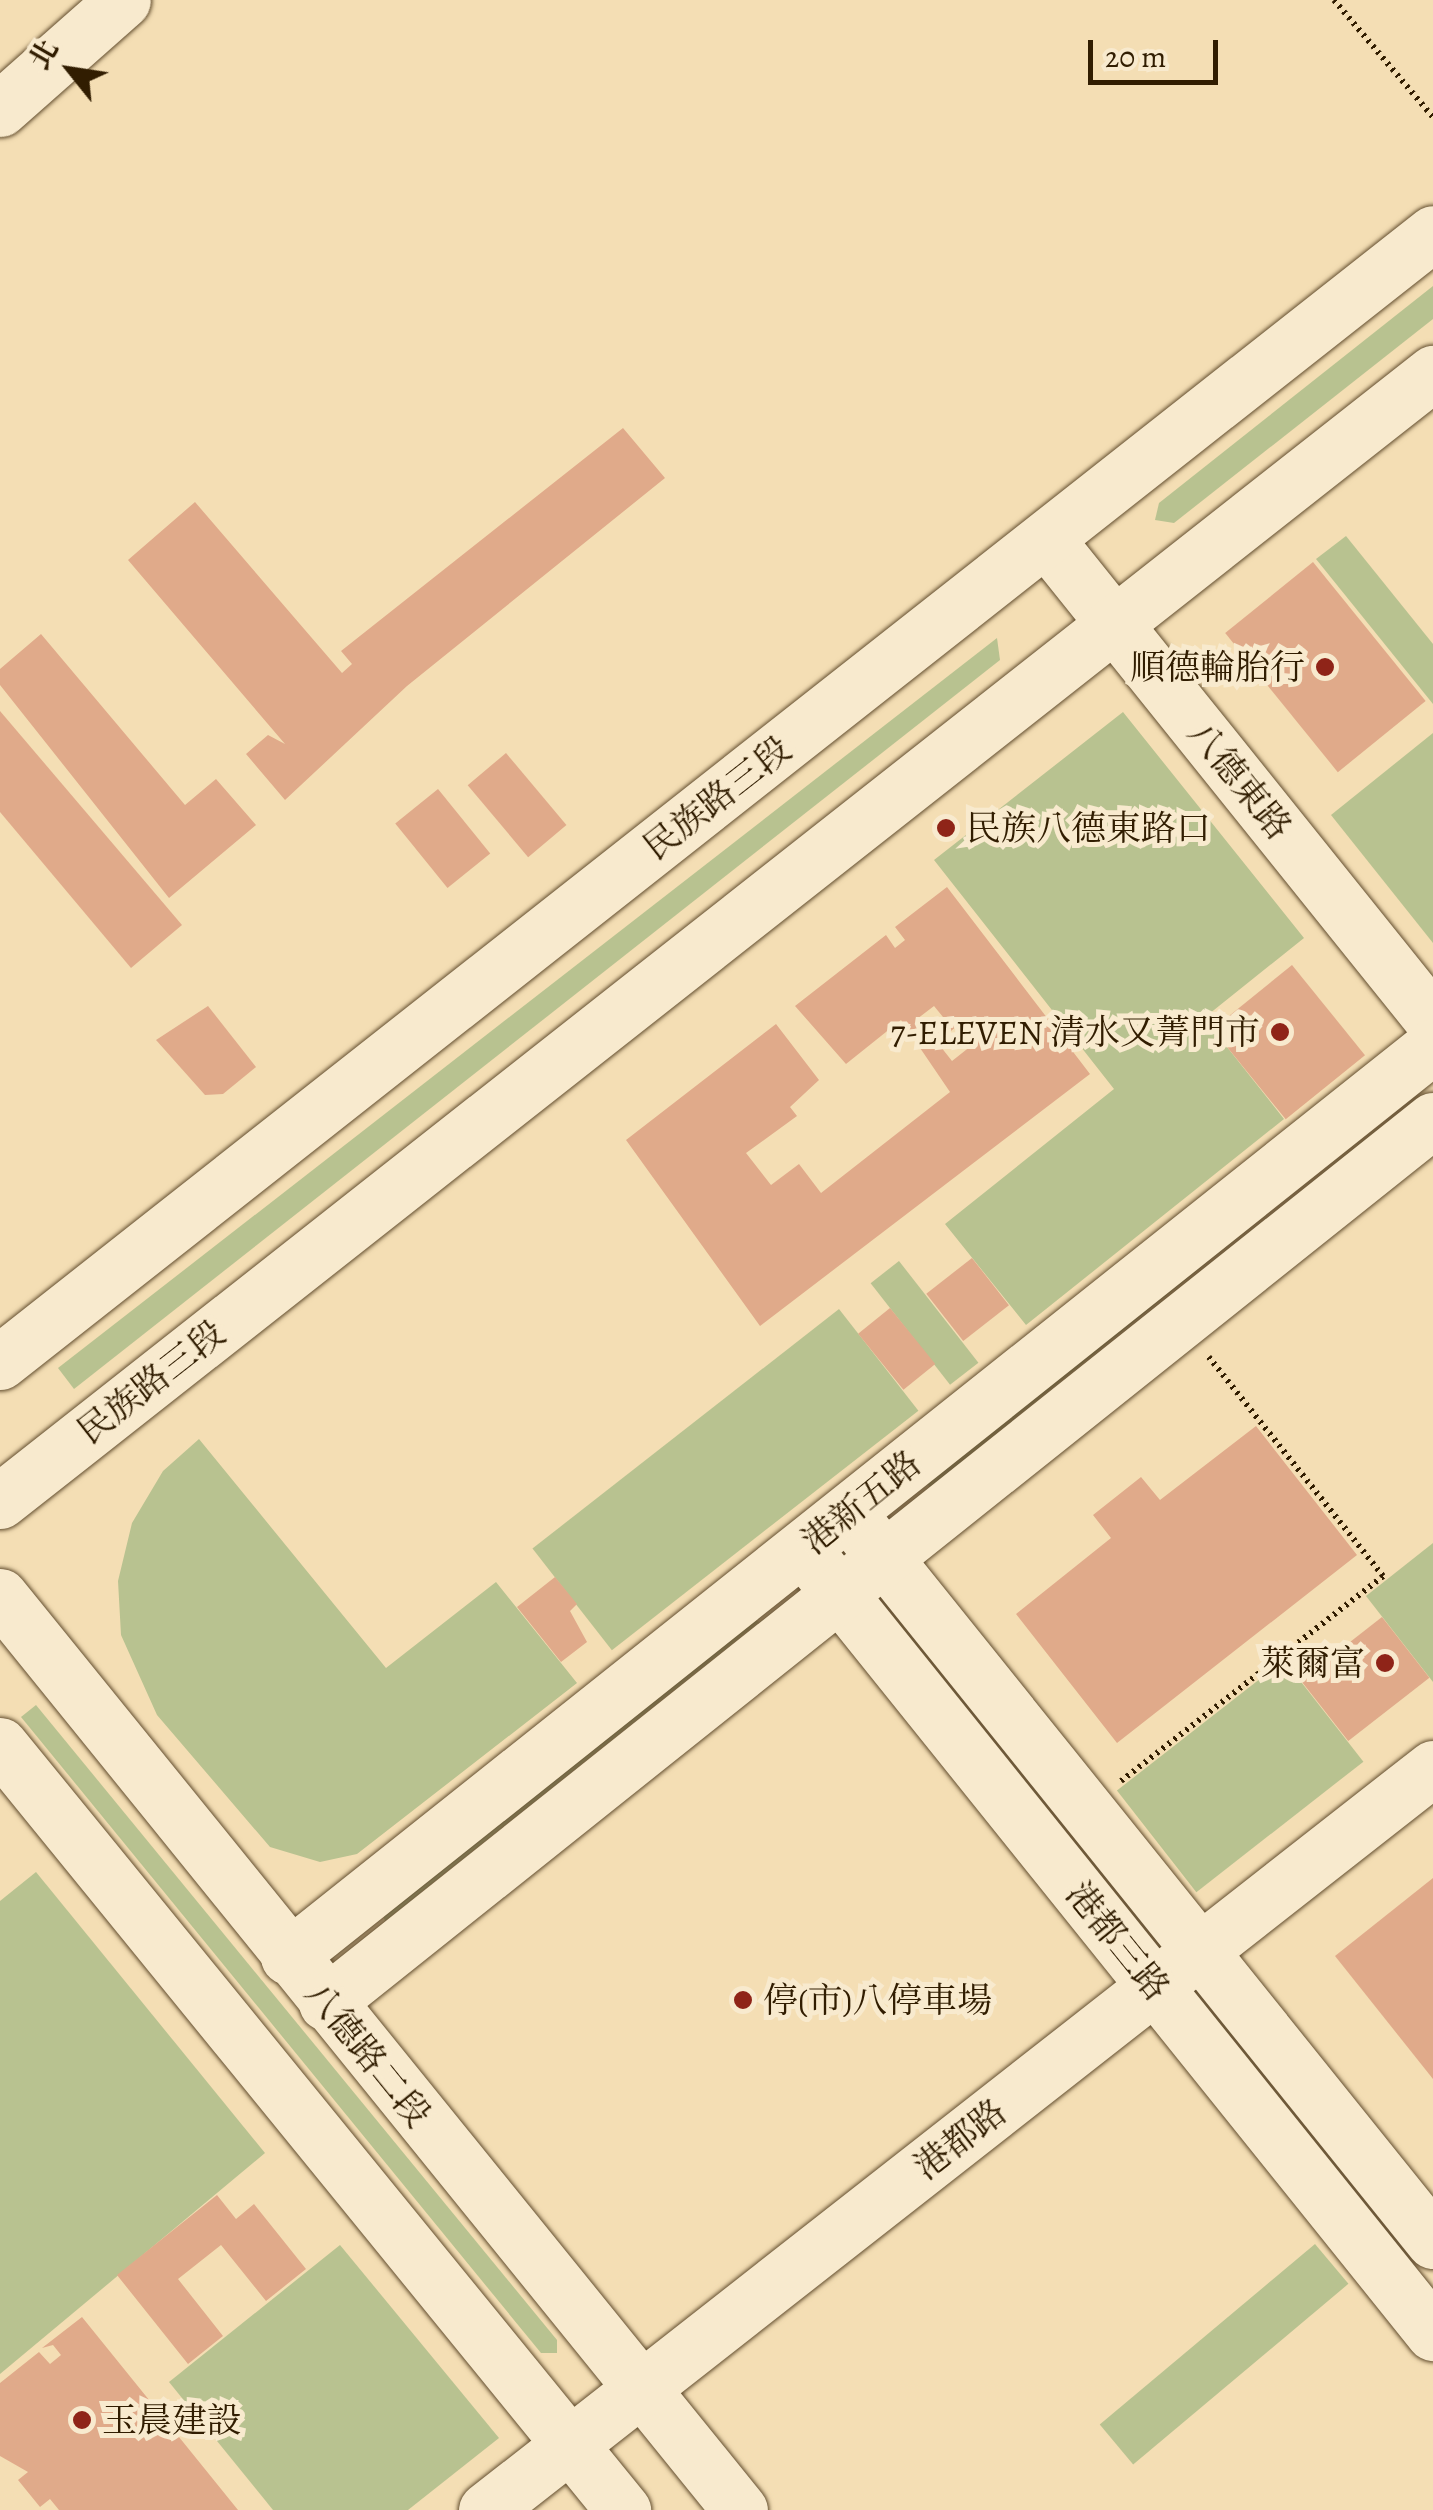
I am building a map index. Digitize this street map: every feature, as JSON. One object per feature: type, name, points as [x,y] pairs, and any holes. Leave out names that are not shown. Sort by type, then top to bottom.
[{"type":"street","points":[[0,108],[123,0]]},
{"type":"street","name":"民族路三段","points":[[0,1362],[1433,233]]},
{"type":"street","name":"民族路三段","points":[[0,1501],[1433,373]]},
{"type":"street","name":"八德東路","points":[[1046,539],[1433,1021]]},
{"type":"street","name":"港新五路","points":[[288,1958],[1433,1046]]},
{"type":"street","name":"港新五路","points":[[326,2002],[1433,1120]]},
{"type":"street","name":"港都三路","points":[[848,1512],[1433,2241]]},
{"type":"street","name":"港都三路","points":[[802,1548],[1433,2334]]},
{"type":"street","name":"八德路二段","points":[[0,1596],[288,1958],[740,2510]]},
{"type":"street","points":[[0,1744],[624,2510]]},
{"type":"street","name":"港都路","points":[[486,2510],[1433,1768]]},
{"type":"path","points":[[1334,0],[1433,117]]},
{"type":"path","points":[[1109,1790],[1383,1576],[1199,1344]]},
{"type":"green space","points":[[1433,286],[1433,319],[1174,523],[1155,520],[1159,503]]},
{"type":"green space","points":[[1346,536],[1433,644],[1433,704],[1316,559]]},
{"type":"green space","points":[[997,638],[1000,660],[74,1389],[58,1368]]},
{"type":"green space","points":[[1123,712],[1304,938],[1204,1018],[1284,1119],[1026,1325],[945,1224],[1114,1089],[934,860]]},
{"type":"green space","points":[[1433,733],[1433,943],[1331,815]]},
{"type":"green space","points":[[1399,1107],[930,1487],[927,1484],[927,1480]]},
{"type":"green space","points":[[899,1261],[978,1363],[950,1385],[871,1283]]},
{"type":"green space","points":[[839,1309],[918,1411],[612,1650],[532,1548]]},
{"type":"green space","points":[[199,1439],[386,1668],[496,1582],[577,1683],[357,1854],[320,1862],[270,1847],[157,1715],[121,1635],[118,1581],[132,1523],[163,1471]]},
{"type":"green space","points":[[1433,1543],[1433,1682],[1366,1596]]},
{"type":"green space","points":[[753,1618],[759,1622],[385,1921],[382,1913]]},
{"type":"green space","points":[[1284,1660],[1363,1762],[1196,1892],[1117,1791]]},
{"type":"green space","points":[[36,1705],[557,2340],[557,2353],[541,2353],[21,1717]]},
{"type":"green space","points":[[36,1872],[265,2153],[0,2374],[0,1901]]},
{"type":"green space","points":[[1315,2244],[1348,2284],[1133,2464],[1100,2425]]},
{"type":"green space","points":[[340,2245],[499,2438],[408,2510],[273,2510],[169,2382]]},
{"type":"building","points":[[623,428],[665,478],[407,686],[285,800],[246,754],[268,735],[285,744],[128,560],[195,502],[342,673],[352,664],[341,651]]},
{"type":"building","name":"順德輪胎行","points":[[1313,562],[1426,701],[1338,772],[1225,633]]},
{"type":"building","points":[[41,634],[185,805],[216,779],[256,825],[169,898],[0,685],[0,669]]},
{"type":"building","points":[[0,711],[182,925],[131,968],[0,812]]},
{"type":"building","points":[[506,753],[566,825],[528,857],[468,785]]},
{"type":"building","points":[[438,789],[490,854],[447,888],[395,824]]},
{"type":"building","points":[[947,887],[1090,1074],[760,1326],[626,1140],[776,1024],[819,1080],[790,1107],[797,1116],[746,1153],[771,1185],[799,1164],[821,1193],[950,1092],[901,1020],[846,1064],[795,1006],[886,935],[895,948],[905,940],[895,927]],"holes":[[[934,1006],[943,1017],[926,1030],[917,1019]],[[961,1023],[976,1042],[952,1061],[937,1042]]]},
{"type":"building","name":"7-ELEVEN 清水又菁門市","points":[[1292,965],[1365,1055],[1286,1119],[1213,1029]]},
{"type":"building","points":[[208,1006],[256,1067],[223,1094],[205,1095],[156,1040]]},
{"type":"building","points":[[972,1258],[1009,1305],[963,1341],[926,1294]]},
{"type":"building","points":[[890,1308],[935,1364],[903,1390],[858,1334]]},
{"type":"building","points":[[1256,1426],[1357,1555],[1117,1743],[1016,1614],[1111,1538],[1093,1515],[1141,1477],[1160,1500]]},
{"type":"building","points":[[555,1577],[577,1604],[570,1611],[587,1642],[561,1662],[517,1607]]},
{"type":"building","points":[[1382,1617],[1429,1678],[1348,1741],[1301,1680]]},
{"type":"building","points":[[1433,1878],[1433,2079],[1335,1956]]},
{"type":"building","points":[[217,2195],[236,2219],[254,2204],[306,2269],[266,2301],[221,2245],[178,2279],[223,2336],[188,2364],[117,2275]]},
{"type":"building","name":"玉晨建設","points":[[82,2317],[238,2510],[59,2510],[50,2499],[40,2507],[18,2480],[28,2472],[0,2456],[0,2383],[39,2352],[50,2364],[61,2355],[53,2345],[42,2348]]},
{"type":"place","name":"順德輪胎行","points":[[1325,667]]},
{"type":"place","name":"民族八德東路口","points":[[946,828]]},
{"type":"place","name":"7-ELEVEN 清水又菁門市","points":[[1280,1032]]},
{"type":"place","name":"萊爾富","points":[[1385,1663]]},
{"type":"place","name":"停(市)八停車場","points":[[743,2000]]},
{"type":"place","name":"玉晨建設","points":[[82,2420]]}]
